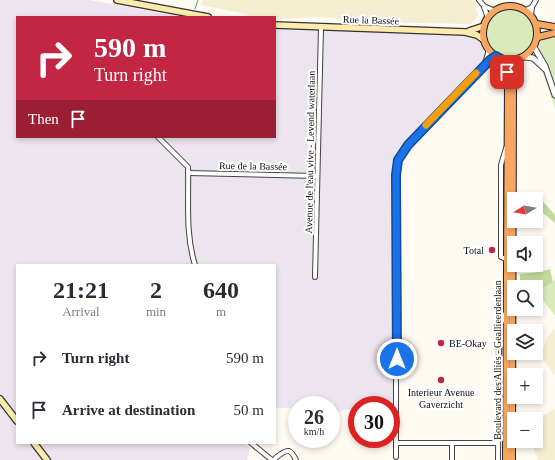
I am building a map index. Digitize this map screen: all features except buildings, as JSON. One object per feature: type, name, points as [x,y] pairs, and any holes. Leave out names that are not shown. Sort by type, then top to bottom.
[{"type":"highway","points":[[503,7],[506,0]]},
{"type":"highway","points":[[515,0],[518,7]]},
{"type":"highway","points":[[503,7],[518,7],[526,10],[537,24],[538,37],[534,47],[525,57],[518,60],[503,60],[489,50],[484,40],[484,26],[494,11],[503,7]]},
{"type":"highway","points":[[537,24],[555,27]]},
{"type":"highway","points":[[538,37],[555,33]]},
{"type":"highway","name":"Boulevard des Alliés - Geallieerdenlaan","points":[[503,60],[508,75],[508,280]]},
{"type":"highway","name":"Boulevard des Alliés - Geallieerdenlaan","points":[[512,460],[514,68],[518,60]]},
{"type":"highway","name":"Boulevard des Alliés - Geallieerdenlaan","points":[[506,460],[507,312]]},
{"type":"main road","points":[[117,0],[203,16]]},
{"type":"main road","name":"Rue la Bassée","points":[[276,26],[465,32],[478,30],[484,26]]},
{"type":"main road","name":"Rue la Bassée","points":[[465,32],[477,35],[484,40]]},
{"type":"main road","points":[[0,399],[16,420]]},
{"type":"main road","points":[[35,444],[47,460]]},
{"type":"street","points":[[479,0],[485,8],[488,18]]},
{"type":"street","points":[[531,15],[532,7],[536,0]]},
{"type":"street","points":[[526,10],[532,7]]},
{"type":"street","points":[[485,8],[494,11]]},
{"type":"street","name":"Avenue de l'eau vive - Levend waterlaan","points":[[316,278],[316,176],[321,27]]},
{"type":"street","points":[[534,47],[545,66],[555,95]]},
{"type":"street","points":[[483,65],[489,50]]},
{"type":"street","points":[[396,396],[396,175],[398,160],[408,145],[483,65],[496,56]]},
{"type":"street","points":[[525,57],[537,60],[547,74]]},
{"type":"street","points":[[159,138],[187,165],[189,239],[195,264]]},
{"type":"street","name":"Rue de la Bassée","points":[[188,173],[316,176]]},
{"type":"street","points":[[498,460],[498,336],[499,328],[507,312]]},
{"type":"street","points":[[400,443],[498,443]]},
{"type":"street","points":[[252,444],[273,460],[279,455],[290,452],[296,460]]},
{"type":"street","points":[[452,444],[452,460]]},
{"type":"street","points":[[396,448],[396,457]]},
{"type":"shaded area","points":[[0,0],[89,0],[179,16],[16,16],[16,138],[276,138],[276,28],[471,34],[480,39],[486,54],[482,62],[404,146],[396,161],[394,396],[348,396],[348,409],[340,411],[340,396],[288,396],[288,408],[276,408],[276,264],[16,264],[16,444],[245,444],[250,448],[247,460],[0,460]]},
{"type":"shaded area","points":[[203,0],[474,0],[478,15],[475,21],[471,24],[374,22],[321,17],[276,19],[276,16],[249,16],[201,5]]},
{"type":"shaded area","points":[[555,328],[555,376],[543,360],[543,350],[547,337]]},
{"type":"shaded area","points":[[555,408],[555,460],[538,460],[533,448],[543,448],[543,416]]},
{"type":"green space","points":[[515,10],[519,11],[529,20],[532,24],[532,42],[523,52],[515,56],[505,56],[497,52],[488,42],[487,28],[491,20],[501,11]]},
{"type":"green space","points":[[555,36],[555,108],[542,71],[533,61],[541,54],[539,47],[541,40]]},
{"type":"green space","points":[[543,202],[555,215],[555,223],[543,213]]},
{"type":"green space","points":[[550,269],[553,282],[543,287],[543,280],[520,280],[520,274]]},
{"type":"green space","points":[[555,280],[555,316],[543,300],[543,287]]},
{"type":"waterway","points":[[195,9],[198,0]]},
{"type":"slow traffic","points":[[426,125],[476,73]]},
{"type":"place","name":"Total","points":[[492,250]]},
{"type":"place","name":"BE-Okay","points":[[441,343]]},
{"type":"place","name":"Interieur Avenue Gaverzicht","points":[[441,380]]},
{"type":"route","points":[[397,359],[396,175],[398,160],[408,145],[483,65],[496,56],[503,60],[507,72]]}]
